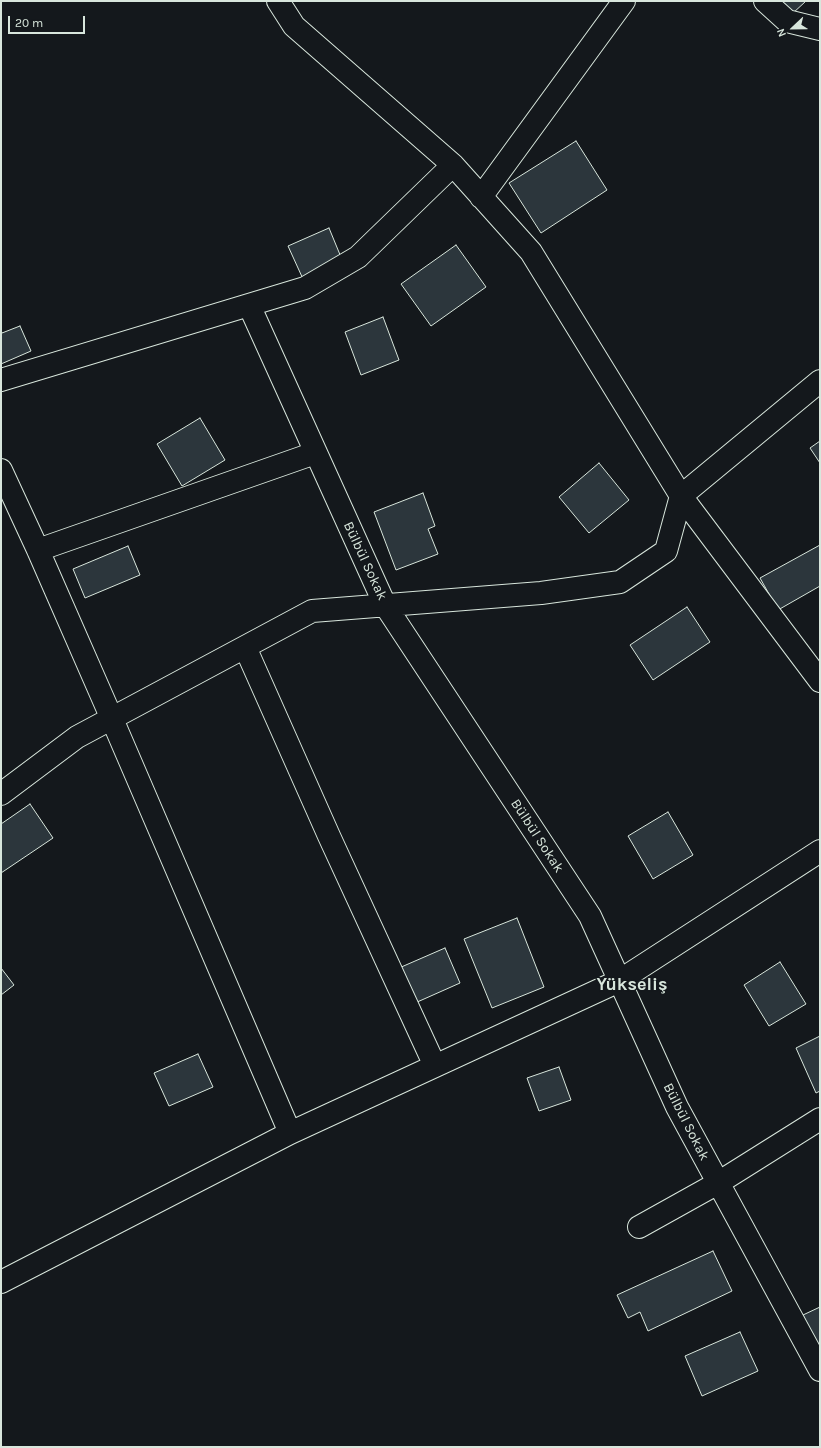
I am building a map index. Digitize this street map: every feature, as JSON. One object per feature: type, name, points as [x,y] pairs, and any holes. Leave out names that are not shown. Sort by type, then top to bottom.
[{"type":"street","points":[[278,1],[294,26],[453,165],[531,252],[681,496],[820,681]]},
{"type":"street","points":[[481,197],[624,1]]},
{"type":"street","points":[[764,1],[787,21],[820,28]]},
{"type":"street","points":[[1,380],[305,288],[358,257],[453,165]]},
{"type":"street","name":"Bülbül Sokak","points":[[249,305],[385,605],[590,916],[677,1108],[820,1370]]},
{"type":"street","points":[[1,794],[77,737],[312,611],[541,593],[620,582],[666,551],[681,496],[820,381]]},
{"type":"street","points":[[38,550],[315,452]]},
{"type":"street","points":[[1,470],[112,718],[290,1133]]},
{"type":"street","points":[[245,647],[325,829],[434,1066]]},
{"type":"street","points":[[1,1282],[290,1133],[619,981],[820,851]]},
{"type":"street","points":[[639,1227],[718,1184],[820,1119]]},
{"type":"building","points":[[779,1],[806,1],[792,14]]},
{"type":"building","points":[[576,141],[607,190],[541,233],[509,183]]},
{"type":"building","points":[[329,228],[343,262],[303,279],[288,246]]},
{"type":"building","points":[[456,245],[486,287],[431,326],[401,284]]},
{"type":"building","points":[[383,317],[399,360],[361,375],[345,332]]},
{"type":"building","points":[[20,326],[31,351],[1,364],[1,330],[2,333]]},
{"type":"building","points":[[200,418],[225,460],[182,486],[157,444]]},
{"type":"building","points":[[820,441],[820,463],[810,448]]},
{"type":"building","points":[[599,463],[629,500],[589,533],[559,497]]},
{"type":"building","points":[[423,493],[435,526],[428,529],[438,554],[396,570],[374,512]]},
{"type":"building","points":[[820,545],[820,586],[778,610],[760,578]]},
{"type":"building","points":[[128,546],[140,575],[85,598],[73,569]]},
{"type":"building","points":[[687,607],[710,642],[653,680],[630,645]]},
{"type":"building","points":[[30,804],[53,838],[1,873],[1,824]]},
{"type":"building","points":[[668,812],[693,855],[653,879],[628,836]]},
{"type":"building","points":[[517,918],[544,987],[492,1008],[464,939]]},
{"type":"building","points":[[445,948],[460,983],[415,1003],[399,968]]},
{"type":"building","points":[[780,962],[806,1004],[769,1026],[744,985]]},
{"type":"building","points":[[1,968],[14,985],[1,995]]},
{"type":"building","points":[[820,1036],[820,1091],[816,1093],[796,1048]]},
{"type":"building","points":[[198,1054],[213,1087],[169,1106],[154,1073]]},
{"type":"building","points":[[559,1067],[571,1100],[539,1111],[527,1078]]},
{"type":"building","points":[[713,1251],[732,1291],[648,1331],[640,1312],[628,1318],[617,1295]]},
{"type":"building","points":[[820,1307],[820,1351],[803,1315]]},
{"type":"building","points":[[740,1332],[758,1371],[702,1396],[685,1356]]},
{"type":"district","name":"Yükseliş","points":[[632,985]]}]
